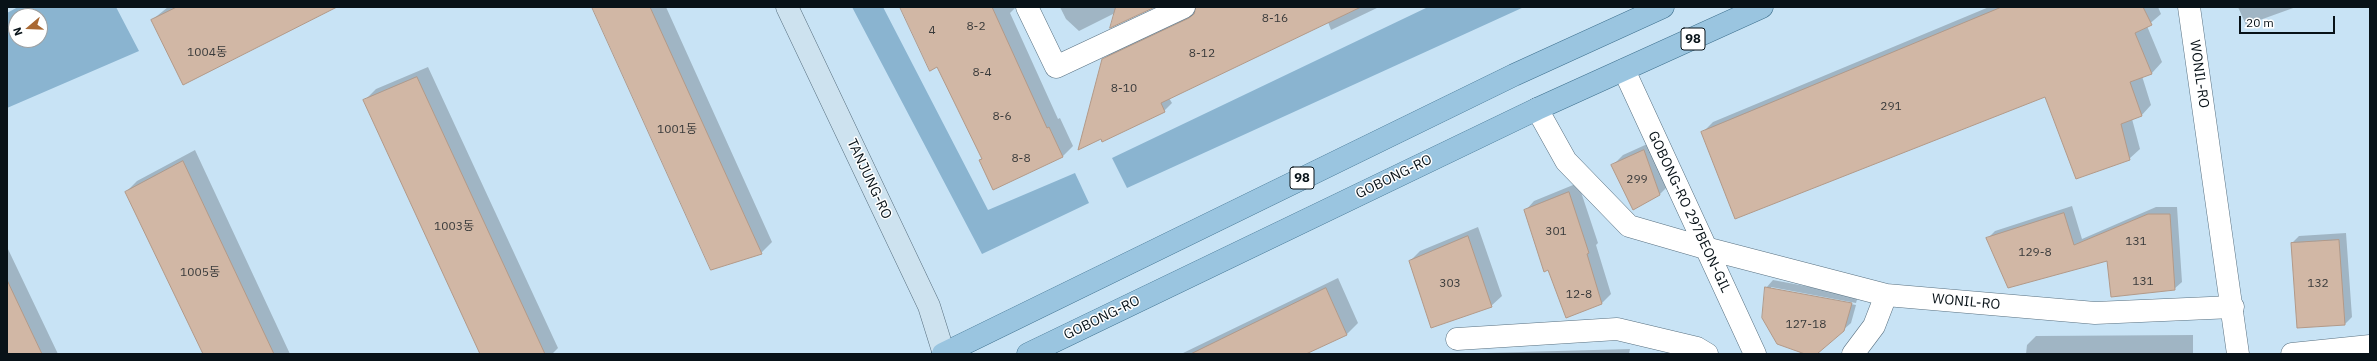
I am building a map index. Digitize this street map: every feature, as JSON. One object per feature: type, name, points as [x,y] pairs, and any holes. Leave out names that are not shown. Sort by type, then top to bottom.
[{"type":"main road","name":"98","points":[[944,354],[1507,79],[1663,7]]},
{"type":"main road","name":"GOBONG-RO","points":[[1028,354],[1537,109],[1762,7]]},
{"type":"main road","name":"TANJUNG-RO","points":[[790,8],[929,306],[944,354]]},
{"type":"street","points":[[1026,7],[1056,67],[1184,7]]},
{"type":"street","name":"WONIL-RO","points":[[2190,7],[2233,307],[2238,354]]},
{"type":"street","name":"GOBONG-RO 297BEON-GIL","points":[[1624,70],[1755,354]]},
{"type":"street","name":"WONIL-RO","points":[[1537,109],[1566,161],[1629,226],[1705,248],[1886,295],[2095,313],[2233,307]]},
{"type":"street","points":[[1853,354],[1874,326],[1886,295]]},
{"type":"street","points":[[1457,339],[1617,329],[1697,348],[1707,354]]},
{"type":"street","points":[[2292,354],[2370,346]]},
{"type":"shaded area","points":[[116,7],[139,51],[7,108],[7,13],[8,48],[48,48],[48,8],[16,8]]},
{"type":"shaded area","points":[[852,7],[883,7],[988,210],[1075,173],[1089,203],[982,254]]},
{"type":"shaded area","points":[[1428,7],[1524,7],[1127,188],[1112,158]]},
{"type":"building","points":[[177,7],[337,7],[183,85],[151,20]]},
{"type":"building","points":[[592,7],[650,7],[762,254],[711,270]]},
{"type":"building","points":[[900,7],[992,7],[1047,128],[1049,127],[1063,157],[993,190],[979,160],[982,159],[937,67],[930,71]]},
{"type":"building","points":[[1116,7],[1155,7],[1110,28]]},
{"type":"building","points":[[1196,7],[1361,7],[1161,103],[1165,112],[1102,142],[1101,139],[1078,150],[1102,59],[1189,18],[1194,14]]},
{"type":"building","points":[[2002,7],[2143,7],[2152,25],[2135,33],[2152,74],[2130,82],[2142,116],[2121,124],[2130,160],[2076,179],[2045,97],[1735,219],[1701,132]]},
{"type":"building","points":[[417,77],[545,354],[480,354],[363,100]]},
{"type":"building","points":[[1644,150],[1660,195],[1633,210],[1611,165]]},
{"type":"building","points":[[183,161],[274,354],[203,354],[125,192]]},
{"type":"building","points":[[1569,192],[1589,253],[1587,254],[1602,304],[1566,318],[1548,270],[1544,272],[1524,210]]},
{"type":"building","points":[[2064,213],[2074,245],[2148,214],[2170,214],[2175,290],[2111,297],[2107,261],[2008,288],[1986,238]]},
{"type":"building","points":[[1468,236],[1492,307],[1431,328],[1409,261]]},
{"type":"building","points":[[2339,240],[2345,325],[2297,328],[2291,243]]},
{"type":"building","points":[[7,280],[42,354],[7,354]]},
{"type":"building","points":[[1765,287],[1852,303],[1844,331],[1817,354],[1805,354],[1777,344],[1762,318]]},
{"type":"building","points":[[1326,288],[1347,335],[1306,354],[1191,354]]}]
